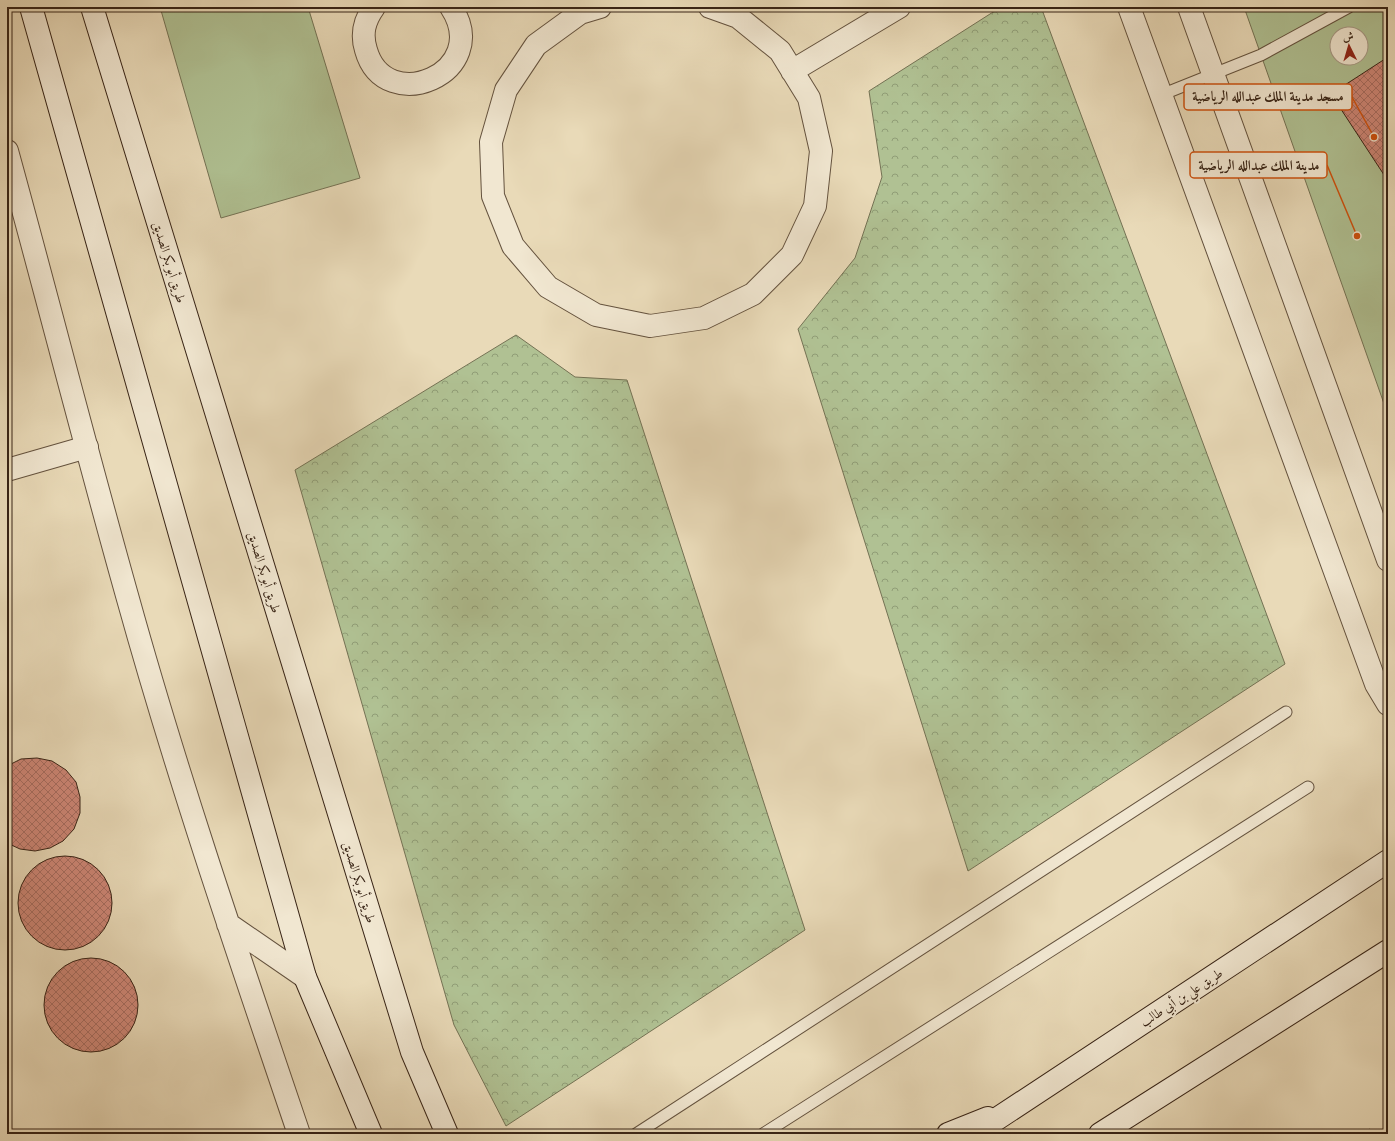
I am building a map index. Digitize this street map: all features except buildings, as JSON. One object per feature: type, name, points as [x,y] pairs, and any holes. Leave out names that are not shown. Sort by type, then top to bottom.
[{"type":"street","points":[[31,7],[305,977],[370,1134]]},
{"type":"street","name":"طريق أبو بكر الصديق","points":[[92,7],[410,1044],[447,1134]]},
{"type":"street","points":[[374,7],[368,16],[364,29],[364,43],[368,56],[375,68],[386,77],[398,83],[412,84],[426,83],[439,77],[449,68],[457,56],[461,43],[461,29],[457,16],[451,7]]},
{"type":"street","points":[[600,7],[580,13],[536,45],[506,90],[491,142],[493,196],[514,246],[548,287],[596,315],[650,326],[704,318],[753,294],[792,255],[815,206],[821,151],[809,98],[780,52],[738,17],[710,7]]},
{"type":"street","points":[[792,71],[898,7]]},
{"type":"street","points":[[1129,7],[1376,684],[1388,704]]},
{"type":"street","points":[[1189,7],[1388,560]]},
{"type":"street","points":[[7,151],[132,615],[173,752],[228,924],[298,1134]]},
{"type":"street","points":[[7,470],[87,447]]},
{"type":"street","name":"طريق علي بن أبي طالب","points":[[974,1134],[1388,861]]},
{"type":"street","points":[[228,924],[305,977]]},
{"type":"street","points":[[1100,1134],[1388,951]]},
{"type":"street","points":[[948,1134],[1013,1108]]},
{"type":"lane","points":[[1161,95],[1212,73],[1261,55],[1349,7]]},
{"type":"lane","points":[[636,1134],[1286,712]]},
{"type":"lane","points":[[763,1134],[1308,787]]},
{"type":"green space","points":[[160,7],[308,7],[360,178],[221,218]]},
{"type":"green space","points":[[1001,7],[1041,7],[1285,664],[968,871],[798,329],[855,258],[882,177],[869,91]]},
{"type":"green space","points":[[1244,7],[1388,7],[1388,415]]},
{"type":"green space","points":[[516,335],[575,377],[627,380],[805,930],[506,1126],[454,1025],[295,470]]},
{"type":"place","name":"مسجد مدينة الملك عبدالله الرياضية","points":[[1374,137]]},
{"type":"place","name":"مدينة الملك عبدالله الرياضية","points":[[1357,236]]}]
